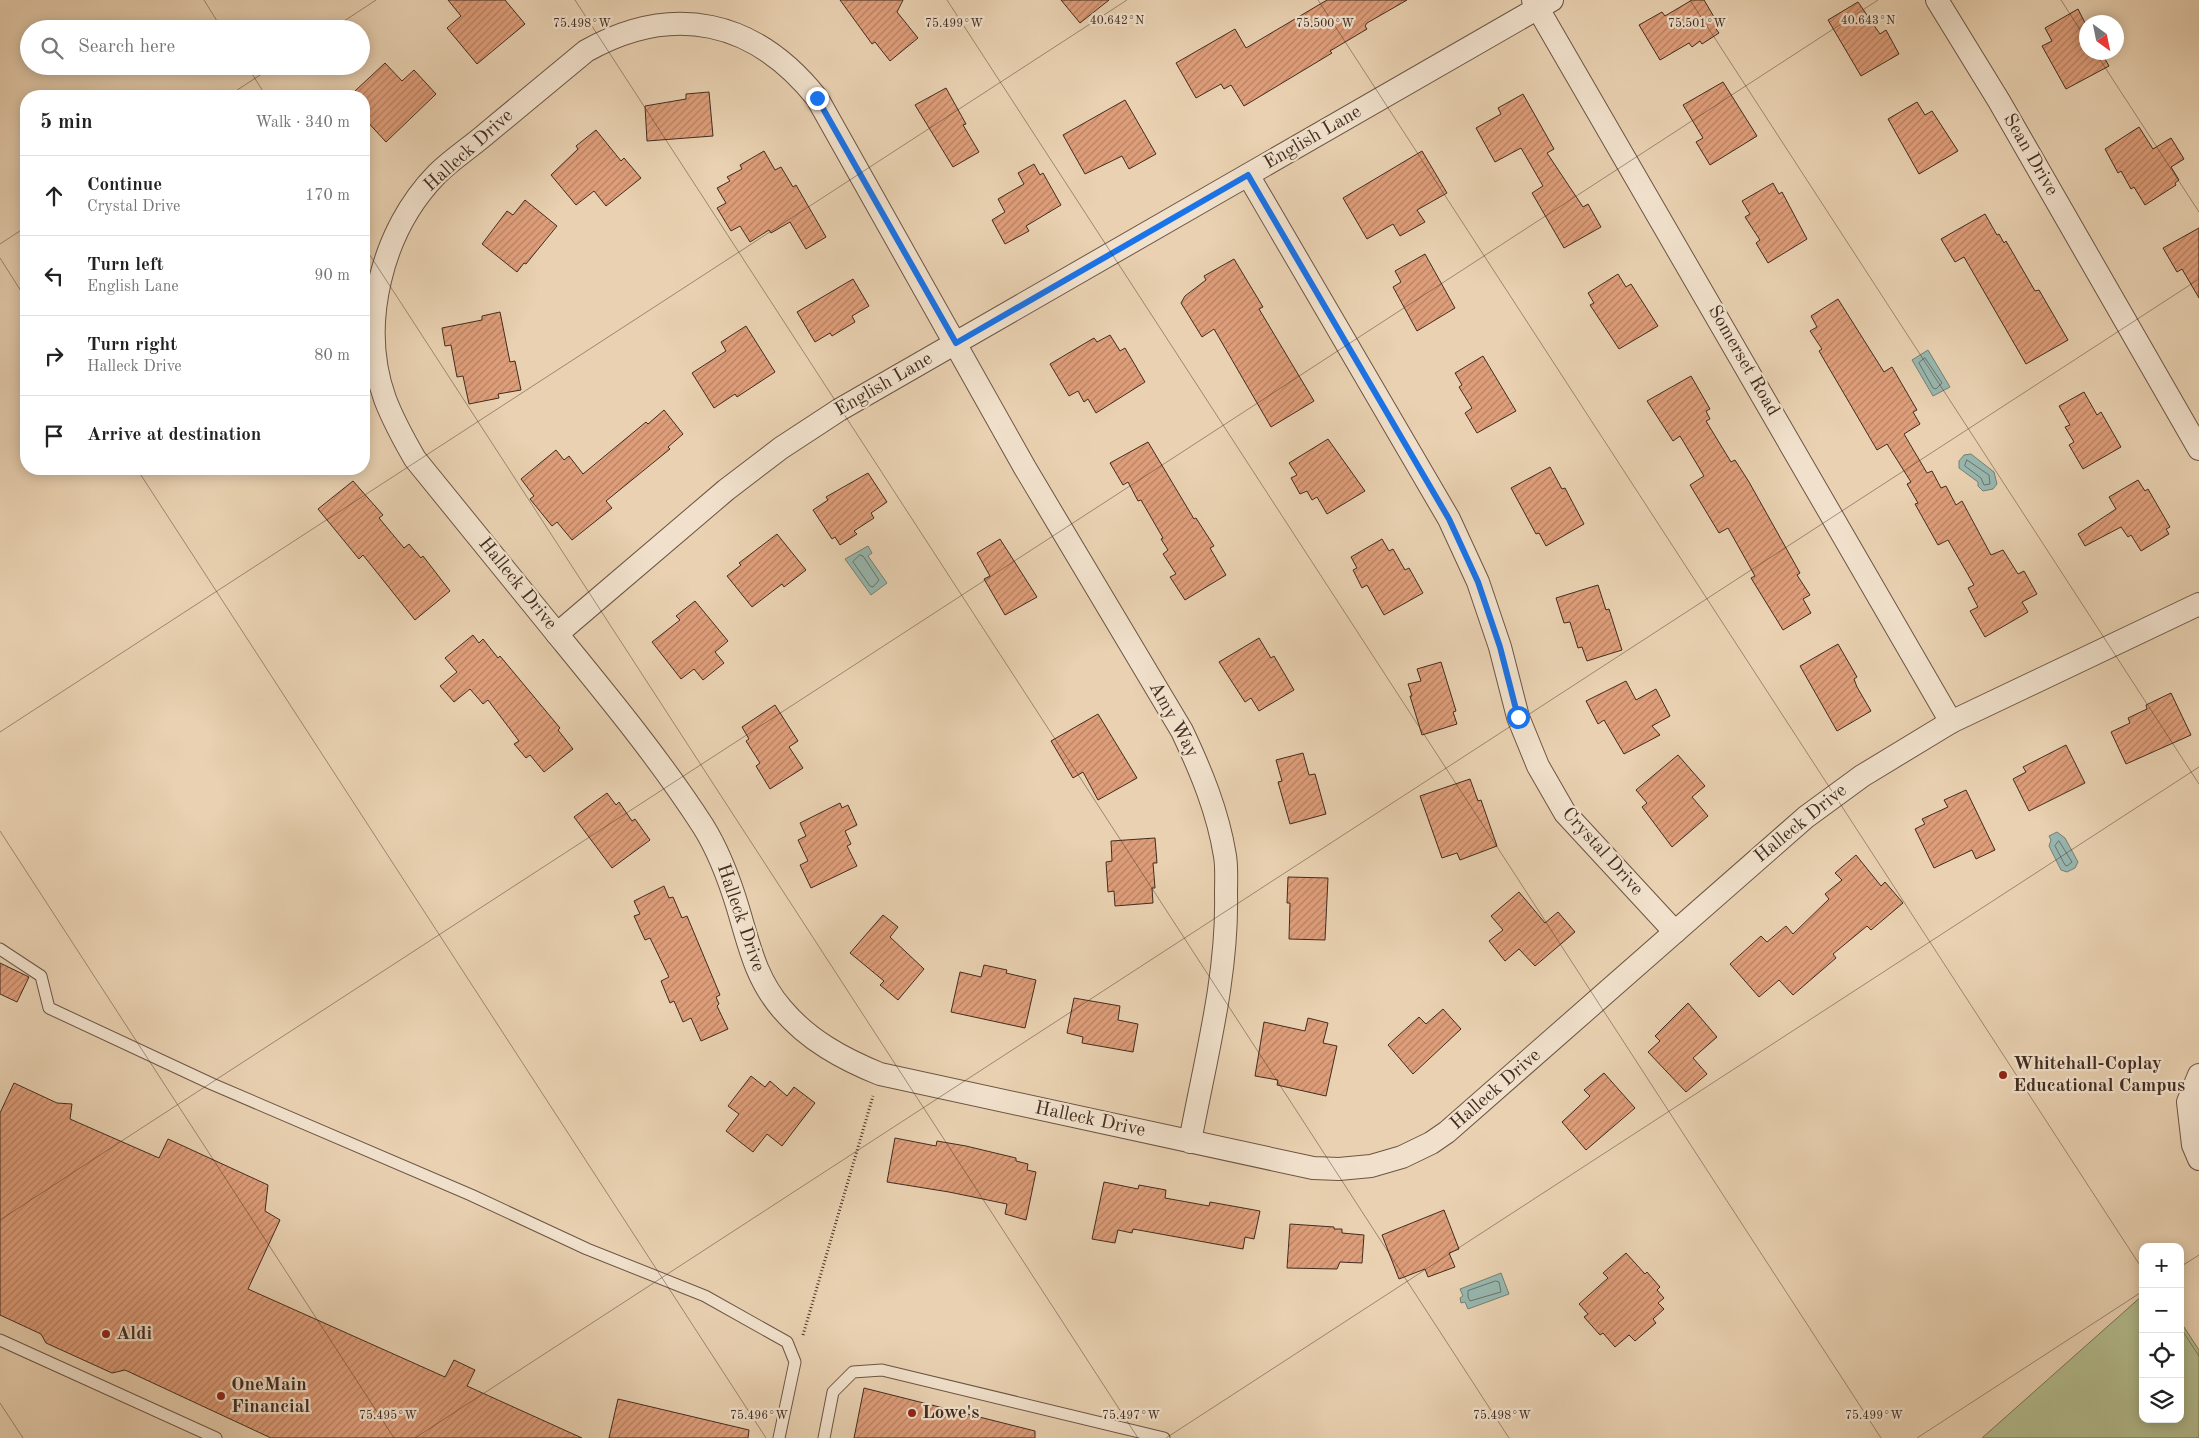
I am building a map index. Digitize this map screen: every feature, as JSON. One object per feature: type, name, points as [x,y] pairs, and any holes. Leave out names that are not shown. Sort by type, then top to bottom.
[{"type":"street","name":"Sean Drive","points":[[1937,0],[1999,101],[2199,449]]},
{"type":"street","name":"English Lane","points":[[557,634],[726,490],[781,448],[839,410],[1248,175],[1541,3]]},
{"type":"street","name":"Somerset Road","points":[[1541,3],[1951,722]]},
{"type":"street","name":"Halleck Drive","points":[[956,343],[817,98],[799,75],[777,56],[731,32],[702,25],[668,24],[639,28],[606,40],[586,51],[431,182],[413,204],[394,238],[381,275],[376,305],[374,336],[377,367],[384,397],[400,433],[415,459],[623,715],[704,827],[720,859],[737,905],[750,952],[763,982],[782,1009],[810,1036],[849,1062],[880,1074],[1313,1168],[1339,1169],[1371,1166],[1402,1157],[1431,1143],[1447,1132],[1806,817],[1862,776],[1951,722],[2199,604]]},
{"type":"street","name":"Crystal Drive","points":[[1248,175],[1449,519],[1478,582],[1500,647],[1518,717],[1538,766],[1564,813],[1675,932]]},
{"type":"street","name":"Amy Way","points":[[956,343],[1026,468],[1182,731],[1201,772],[1219,828],[1225,858],[1227,914],[1222,971],[1190,1142]]},
{"type":"street","points":[[2198,1154],[2192,1146],[2188,1102],[2199,1075]]},
{"type":"lane","points":[[0,949],[41,976],[48,1008],[212,1084],[472,1195],[586,1249],[705,1296],[787,1342],[795,1362],[779,1438]]},
{"type":"lane","points":[[0,1340],[216,1438]]},
{"type":"lane","points":[[824,1438],[833,1392],[853,1372],[882,1370],[1164,1438]]},
{"type":"path","points":[[795,1362],[880,1074]]},
{"type":"green space","points":[[2139,1299],[2139,1423],[2184,1423],[2184,1327],[2199,1350],[2199,1438],[1982,1438]]},
{"type":"water","points":[[1928,350],[1950,387],[1933,396],[1912,360]]},
{"type":"water","points":[[1971,454],[1994,472],[1997,484],[1993,489],[1983,491],[1978,486],[1978,482],[1959,468],[1959,461],[1964,455]]},
{"type":"water","points":[[868,546],[872,553],[868,556],[887,583],[871,595],[845,559]]},
{"type":"water","points":[[2057,832],[2065,838],[2078,862],[2075,868],[2067,872],[2061,870],[2049,846],[2051,840],[2049,836]]},
{"type":"water","points":[[1501,1273],[1509,1294],[1468,1309],[1465,1302],[1461,1303],[1460,1298],[1463,1296],[1460,1289]]},
{"type":"building","points":[[448,0],[505,0],[525,24],[477,64],[447,28],[461,16]]},
{"type":"building","points":[[840,0],[903,0],[897,12],[918,38],[890,61],[875,42],[872,44]]},
{"type":"building","points":[[1061,0],[1109,0],[1080,23]]},
{"type":"building","points":[[1327,0],[1407,0],[1367,23],[1365,26],[1367,29],[1330,51],[1332,53],[1244,106],[1231,85],[1224,89],[1221,84],[1196,98],[1176,63],[1235,29],[1246,48]]},
{"type":"building","points":[[1692,0],[1704,0],[1720,27],[1716,29],[1719,33],[1702,44],[1700,41],[1692,47],[1689,43],[1660,60],[1639,25],[1662,12],[1665,16]]},
{"type":"building","points":[[1858,2],[1880,34],[1886,30],[1899,54],[1861,76],[1828,20]]},
{"type":"building","points":[[2078,9],[2081,15],[2079,15],[2079,60],[2106,60],[2109,66],[2066,89],[2042,46],[2052,41],[2045,28]]},
{"type":"building","points":[[385,63],[402,81],[414,70],[436,94],[386,142],[370,125],[370,90],[356,90]]},
{"type":"building","points":[[1723,82],[1757,136],[1710,165],[1696,142],[1703,138],[1683,105]]},
{"type":"building","points":[[946,88],[966,124],[963,125],[979,152],[953,167],[915,105]]},
{"type":"building","points":[[709,92],[713,136],[647,141],[645,106],[686,99],[686,94]]},
{"type":"building","points":[[1523,94],[1554,149],[1547,153],[1583,207],[1588,204],[1601,227],[1564,248],[1532,193],[1543,186],[1521,148],[1495,162],[1476,128],[1501,114],[1498,108]]},
{"type":"building","points":[[1125,100],[1156,154],[1129,169],[1122,156],[1085,174],[1063,135]]},
{"type":"building","points":[[1917,102],[1925,115],[1932,111],[1958,151],[1919,174],[1888,119]]},
{"type":"building","points":[[2139,127],[2153,149],[2171,138],[2184,159],[2171,167],[2179,180],[2175,183],[2176,185],[2145,205],[2134,187],[2131,189],[2121,171],[2118,173],[2105,149]]},
{"type":"building","points":[[596,130],[621,161],[624,158],[641,178],[606,206],[594,191],[576,205],[551,175],[578,149],[576,146]]},
{"type":"building","points":[[764,151],[775,170],[781,167],[793,187],[796,185],[826,237],[806,249],[790,222],[771,233],[769,230],[750,242],[740,226],[731,231],[717,208],[726,203],[717,188],[730,181],[727,177],[742,169],[740,165]]},
{"type":"building","points":[[1422,151],[1447,193],[1417,210],[1425,222],[1400,236],[1393,224],[1367,239],[1343,198]]},
{"type":"building","points":[[1034,164],[1040,175],[1043,173],[1061,205],[1026,226],[1029,231],[1005,244],[992,220],[1005,212],[998,199],[1024,184],[1018,173]]},
{"type":"building","points":[[1773,183],[1779,194],[1782,192],[1807,239],[1768,263],[1756,243],[1760,240],[1745,217],[1750,214],[1742,201]]},
{"type":"building","points":[[525,200],[557,226],[526,264],[524,263],[517,272],[482,244],[507,211],[513,215]]},
{"type":"building","points":[[1985,214],[1997,235],[1999,234],[2004,243],[2006,241],[2035,291],[2039,290],[2068,340],[2026,364],[1964,257],[1955,262],[1941,239]]},
{"type":"building","points":[[2199,228],[2199,298],[2182,269],[2177,272],[2163,248]]},
{"type":"building","points":[[1425,254],[1455,308],[1417,331],[1393,287],[1401,282],[1395,271]]},
{"type":"building","points":[[1234,259],[1263,307],[1259,309],[1314,401],[1271,427],[1214,329],[1202,337],[1181,303],[1185,296],[1206,280],[1204,276]]},
{"type":"building","points":[[1618,274],[1626,287],[1631,284],[1658,326],[1619,349],[1590,305],[1594,303],[1588,293]]},
{"type":"building","points":[[853,279],[869,306],[852,316],[855,322],[832,336],[830,333],[815,342],[797,312]]},
{"type":"building","points":[[1838,299],[1884,372],[1892,367],[1917,410],[1913,412],[1920,424],[1904,434],[1927,473],[1932,471],[1941,488],[1946,486],[1956,505],[1962,501],[1991,555],[2003,550],[2018,574],[2024,571],[2037,594],[2022,602],[2028,612],[1985,637],[1970,611],[1978,607],[1968,588],[1974,585],[1948,540],[1938,545],[1915,504],[1918,503],[1907,484],[1911,482],[1887,444],[1877,450],[1819,351],[1822,349],[1810,331],[1817,327],[1811,316]]},
{"type":"building","points":[[500,312],[510,362],[515,361],[521,390],[498,394],[499,398],[469,404],[463,376],[457,377],[451,345],[445,346],[442,328],[482,320],[482,316]]},
{"type":"building","points":[[746,326],[775,372],[737,397],[735,394],[714,408],[692,373],[726,351],[721,342]]},
{"type":"building","points":[[1110,335],[1120,351],[1125,348],[1145,382],[1096,413],[1088,399],[1084,402],[1078,391],[1069,396],[1050,364],[1094,338],[1097,342]]},
{"type":"building","points":[[1483,356],[1516,411],[1477,433],[1465,413],[1472,408],[1459,387],[1462,385],[1455,373]]},
{"type":"building","points":[[1691,376],[1710,409],[1706,411],[1710,419],[1706,421],[1731,462],[1735,460],[1749,482],[1800,573],[1797,575],[1810,595],[1803,599],[1811,613],[1783,630],[1751,578],[1755,576],[1728,528],[1719,533],[1690,485],[1704,476],[1680,436],[1673,441],[1647,401]]},
{"type":"building","points":[[2084,392],[2097,415],[2101,412],[2121,447],[2083,469],[2069,445],[2074,442],[2065,427],[2070,425],[2059,406]]},
{"type":"building","points":[[664,410],[683,434],[668,447],[670,449],[606,501],[612,508],[572,540],[557,522],[552,526],[530,499],[534,496],[521,479],[556,450],[564,460],[569,456],[583,474],[646,422],[648,424]]},
{"type":"building","points":[[1328,439],[1365,491],[1327,514],[1317,497],[1312,500],[1307,491],[1300,494],[1291,478],[1297,475],[1289,463]]},
{"type":"building","points":[[1148,442],[1194,519],[1196,518],[1214,546],[1210,548],[1226,575],[1185,600],[1170,577],[1176,574],[1163,554],[1168,550],[1161,539],[1163,538],[1141,500],[1138,501],[1128,482],[1123,485],[1110,463]]},
{"type":"building","points":[[1550,467],[1562,489],[1565,488],[1584,524],[1546,546],[1539,533],[1536,534],[1511,488]]},
{"type":"building","points":[[868,473],[887,502],[871,513],[874,518],[854,531],[857,534],[840,545],[835,537],[832,539],[813,510],[828,500],[826,497]]},
{"type":"building","points":[[2138,480],[2145,491],[2148,489],[2170,527],[2166,529],[2169,534],[2141,551],[2131,535],[2128,537],[2121,527],[2085,546],[2078,534],[2116,509],[2109,497]]},
{"type":"building","points":[[353,481],[383,515],[379,518],[404,548],[409,544],[421,558],[423,556],[450,591],[415,620],[363,555],[359,559],[318,509]]},
{"type":"building","points":[[777,534],[806,570],[784,587],[782,584],[752,607],[727,576],[741,565],[739,563]]},
{"type":"building","points":[[1000,539],[1037,597],[1005,615],[984,579],[990,576],[977,553]]},
{"type":"building","points":[[1382,539],[1389,551],[1393,549],[1405,570],[1409,568],[1423,593],[1384,615],[1367,585],[1362,588],[1353,570],[1357,568],[1351,557]]},
{"type":"building","points":[[1598,585],[1606,610],[1609,609],[1622,650],[1587,661],[1582,647],[1578,648],[1570,622],[1564,623],[1556,598]]},
{"type":"building","points":[[695,601],[728,641],[715,652],[724,663],[703,680],[694,669],[681,679],[652,642],[680,620],[676,616]]},
{"type":"building","points":[[473,635],[479,643],[483,639],[498,658],[500,656],[560,728],[558,730],[573,749],[544,772],[530,755],[526,758],[514,744],[519,741],[488,700],[483,704],[470,689],[454,702],[440,686],[457,672],[445,658]]},
{"type":"building","points":[[1259,638],[1271,658],[1274,656],[1294,690],[1259,711],[1251,698],[1245,702],[1219,662]]},
{"type":"building","points":[[1838,644],[1857,677],[1854,679],[1857,687],[1871,711],[1837,731],[1800,666]]},
{"type":"building","points":[[1441,662],[1456,711],[1453,712],[1457,724],[1422,735],[1408,684],[1421,681],[1417,669]]},
{"type":"building","points":[[1626,681],[1636,700],[1656,689],[1670,716],[1652,726],[1660,735],[1624,754],[1604,720],[1598,724],[1586,701]]},
{"type":"building","points":[[2171,693],[2191,735],[2126,764],[2111,732],[2130,723],[2128,718],[2147,709],[2146,705]]},
{"type":"building","points":[[775,705],[798,741],[789,747],[803,768],[770,789],[756,766],[760,763],[746,741],[749,739],[742,727]]},
{"type":"building","points":[[1098,714],[1137,778],[1098,800],[1083,772],[1073,778],[1051,741]]},
{"type":"building","points":[[2066,745],[2085,783],[2029,811],[2013,779],[2026,772],[2023,767]]},
{"type":"building","points":[[1303,753],[1309,775],[1315,774],[1326,814],[1290,824],[1278,782],[1282,781],[1276,760]]},
{"type":"building","points":[[1678,755],[1705,786],[1692,797],[1708,816],[1672,847],[1642,807],[1647,803],[1636,790]]},
{"type":"building","points":[[1470,779],[1478,801],[1481,800],[1497,846],[1460,860],[1457,853],[1442,858],[1420,796]]},
{"type":"building","points":[[1966,790],[1995,850],[1976,859],[1972,850],[1934,868],[1915,829],[1925,824],[1922,819],[1948,807],[1944,800]]},
{"type":"building","points":[[607,793],[616,805],[619,802],[632,821],[635,819],[650,840],[612,868],[574,817]]},
{"type":"building","points":[[840,803],[842,808],[848,805],[857,825],[845,831],[851,844],[847,846],[857,866],[811,888],[800,865],[808,861],[798,840],[806,836],[800,823]]},
{"type":"building","points":[[1155,838],[1157,863],[1153,863],[1155,888],[1152,888],[1153,903],[1115,906],[1114,891],[1108,892],[1106,862],[1112,861],[1111,841]]},
{"type":"building","points":[[1856,855],[1881,886],[1885,882],[1903,903],[1871,930],[1867,926],[1833,954],[1836,958],[1793,995],[1779,980],[1759,997],[1730,964],[1761,936],[1767,942],[1786,926],[1793,934],[1829,899],[1825,894],[1842,880],[1835,873]]},
{"type":"building","points":[[1288,877],[1328,878],[1325,940],[1289,939],[1290,903],[1287,903]]},
{"type":"building","points":[[664,886],[669,898],[673,897],[682,918],[687,916],[720,995],[716,997],[719,1004],[717,1006],[728,1029],[701,1041],[691,1018],[683,1022],[674,1001],[670,1003],[661,981],[669,977],[650,938],[645,940],[634,916],[640,914],[634,901]]},
{"type":"building","points":[[1519,892],[1545,923],[1558,912],[1575,932],[1535,966],[1519,949],[1505,961],[1489,941],[1503,930],[1491,916]]},
{"type":"building","points":[[883,915],[898,927],[890,937],[924,969],[898,1000],[880,985],[884,981],[850,953]]},
{"type":"building","points":[[0,963],[29,977],[17,1002],[0,994]]},
{"type":"building","points":[[984,965],[1007,970],[1006,973],[1036,980],[1025,1028],[951,1012],[960,972],[981,977]]},
{"type":"building","points":[[1074,998],[1120,1006],[1118,1020],[1138,1024],[1133,1052],[1082,1043],[1083,1037],[1067,1033]]},
{"type":"building","points":[[1688,1003],[1717,1037],[1693,1058],[1707,1074],[1686,1092],[1648,1052],[1660,1041],[1655,1036]]},
{"type":"building","points":[[1443,1009],[1461,1029],[1413,1074],[1388,1045],[1419,1017],[1426,1024]]},
{"type":"building","points":[[1308,1018],[1328,1023],[1323,1043],[1337,1046],[1326,1096],[1277,1085],[1278,1080],[1255,1076],[1264,1022],[1305,1031]]},
{"type":"building","points":[[1604,1073],[1635,1108],[1586,1150],[1562,1122],[1590,1096],[1584,1090]]},
{"type":"building","points":[[751,1076],[765,1087],[770,1081],[787,1096],[794,1087],[815,1103],[782,1146],[767,1134],[753,1152],[726,1131],[739,1114],[728,1106]]},
{"type":"building","points":[[14,1083],[57,1103],[72,1104],[70,1119],[159,1158],[168,1139],[268,1185],[265,1211],[280,1220],[248,1289],[445,1377],[454,1360],[475,1370],[467,1386],[582,1438],[271,1438],[125,1370],[112,1373],[46,1343],[41,1334],[0,1315],[0,1113]]},
{"type":"building","points":[[895,1138],[936,1146],[937,1141],[966,1146],[1016,1158],[1016,1161],[1028,1164],[1027,1170],[1036,1172],[1026,1220],[1005,1214],[1007,1204],[887,1182]]},
{"type":"building","points":[[1104,1182],[1138,1189],[1139,1185],[1166,1190],[1165,1198],[1209,1206],[1210,1202],[1260,1211],[1254,1239],[1245,1237],[1243,1249],[1133,1229],[1132,1233],[1118,1230],[1115,1243],[1092,1239]]},
{"type":"building","points":[[1444,1210],[1459,1249],[1449,1253],[1455,1267],[1428,1277],[1425,1269],[1399,1279],[1382,1235]]},
{"type":"building","points":[[1290,1224],[1334,1227],[1334,1229],[1342,1229],[1342,1233],[1364,1235],[1362,1263],[1340,1262],[1337,1269],[1287,1268]]},
{"type":"building","points":[[1626,1253],[1660,1287],[1657,1290],[1664,1298],[1658,1303],[1664,1309],[1653,1319],[1656,1323],[1635,1341],[1629,1335],[1615,1347],[1603,1333],[1600,1335],[1584,1317],[1588,1314],[1579,1304],[1608,1278],[1603,1273]]},
{"type":"building","name":"Lowe's","points":[[864,1388],[1035,1431],[1035,1438],[854,1438]]},
{"type":"building","points":[[618,1399],[749,1430],[748,1438],[609,1438]]},
{"type":"place","name":"Whitehall-Coplay Educational Campus","points":[[2003,1075]]},
{"type":"place","name":"Aldi","points":[[106,1334]]},
{"type":"place","name":"OneMain Financial","points":[[221,1396]]},
{"type":"place","name":"Lowe's","points":[[912,1413]]},
{"type":"route","points":[[817,98],[956,343],[1248,175],[1449,519],[1478,582],[1500,647],[1518,717]]}]
